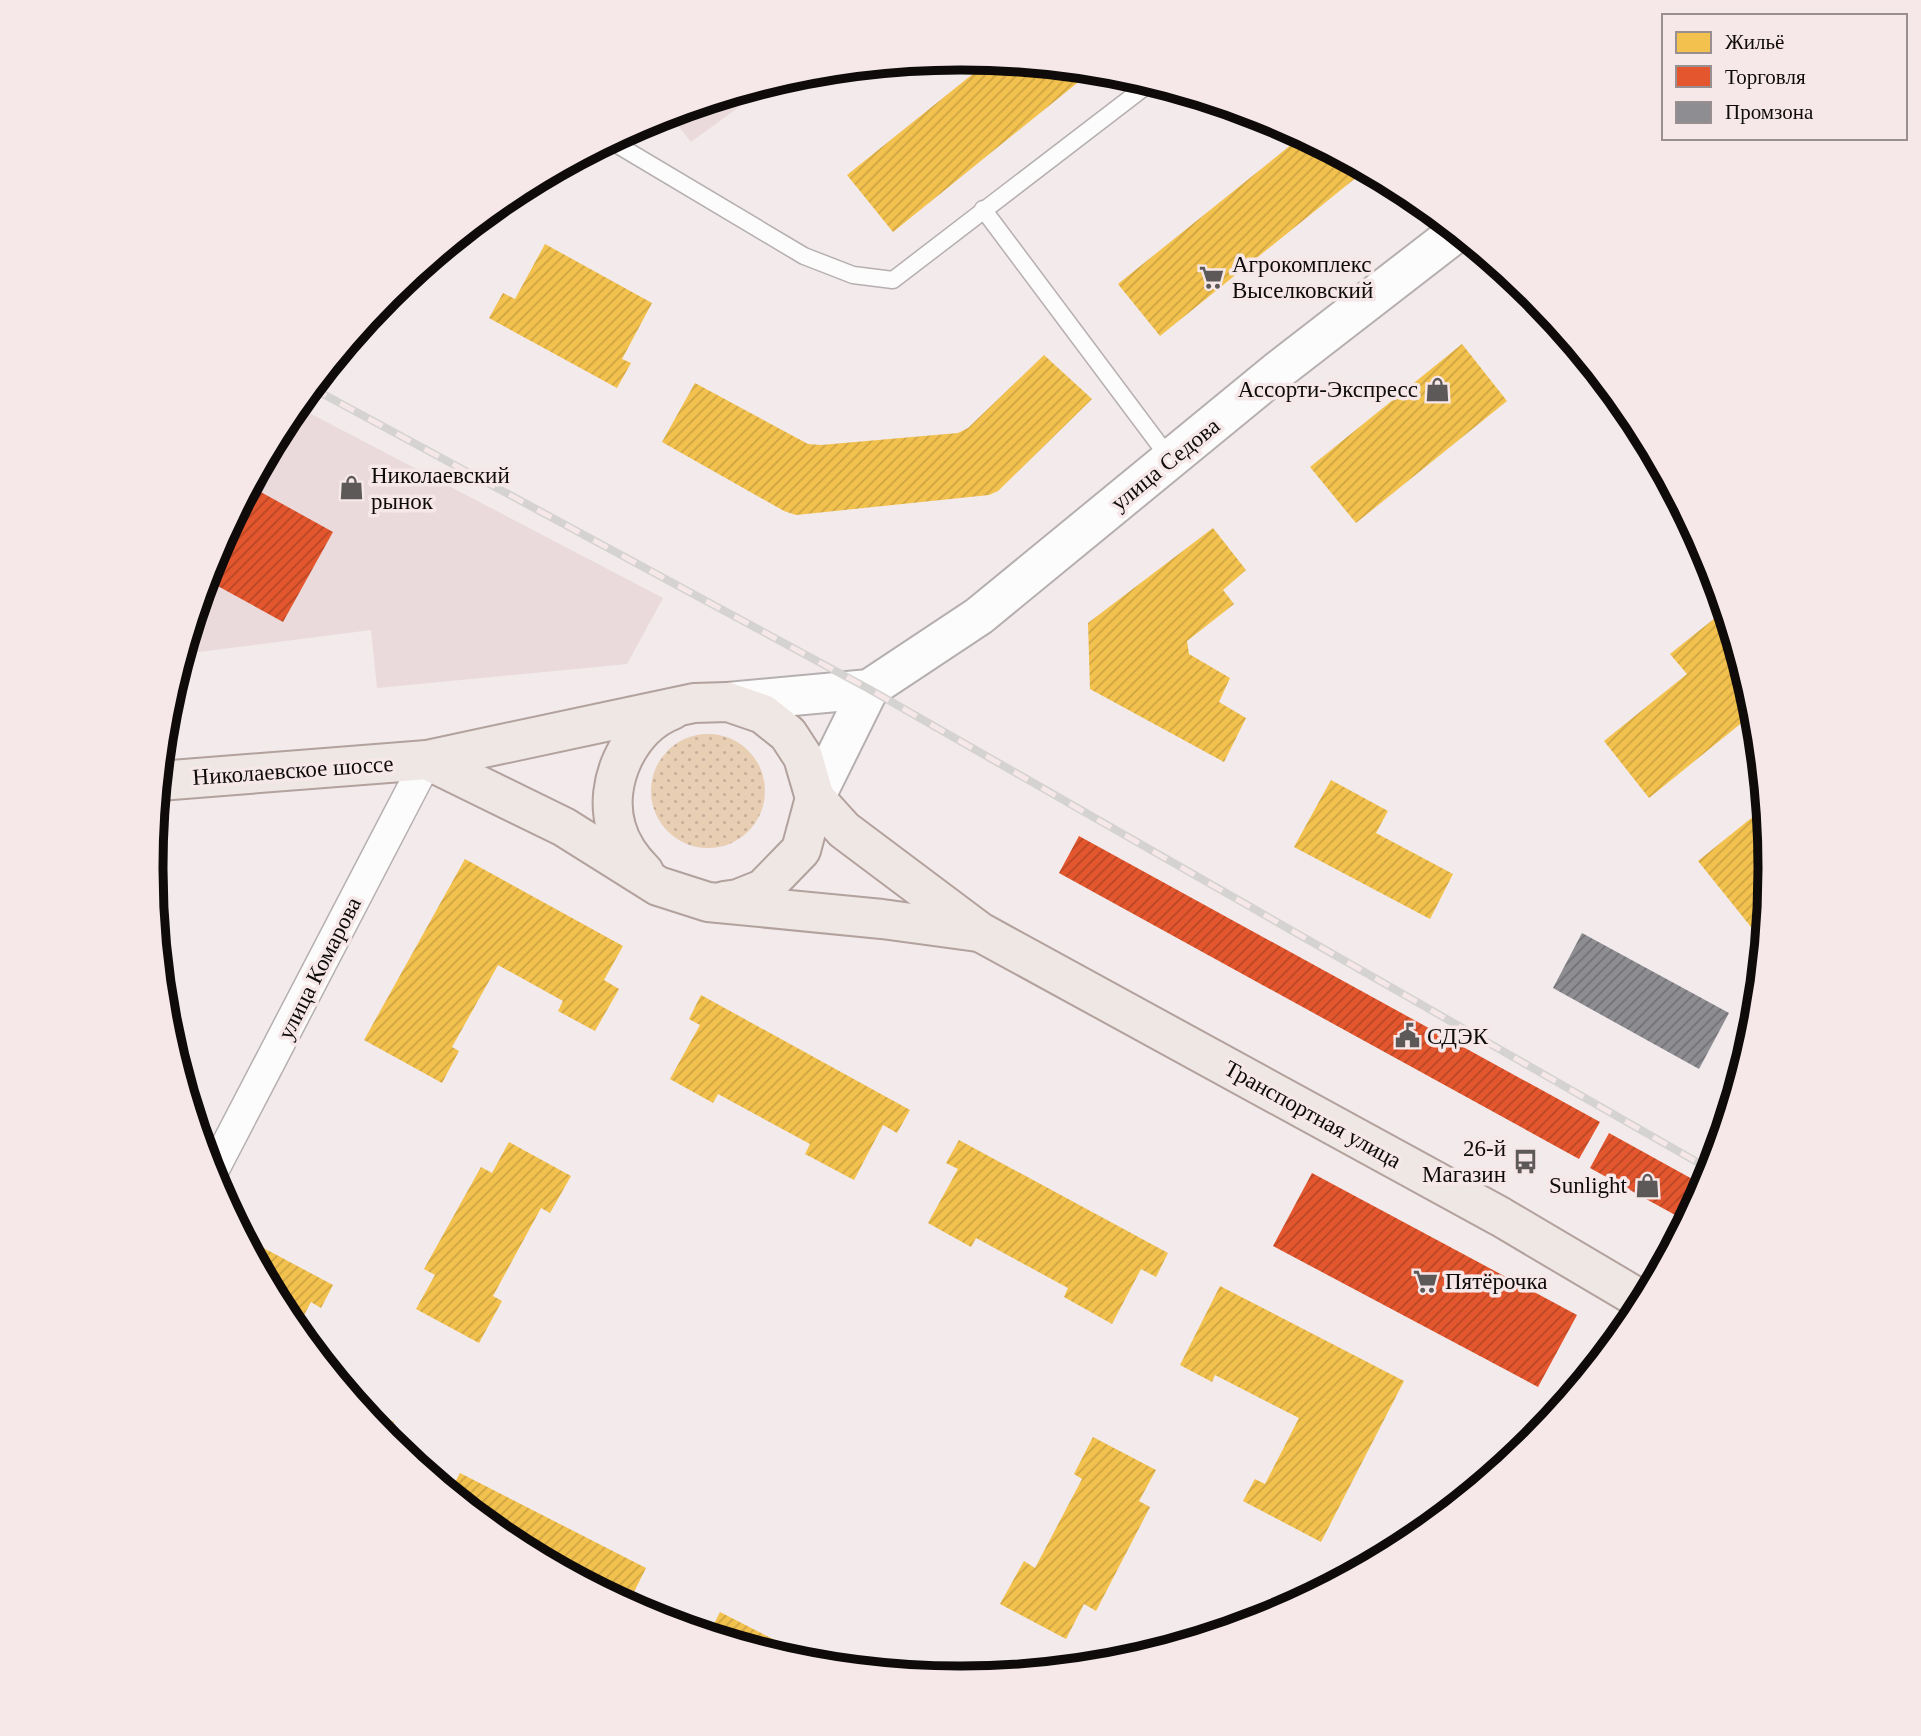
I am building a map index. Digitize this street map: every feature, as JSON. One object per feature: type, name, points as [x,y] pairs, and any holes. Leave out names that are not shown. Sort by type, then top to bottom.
[{"type":"main road","name":"улица Седова","points":[[711,702],[869,689],[979,616],[1280,369],[1449,238]]},
{"type":"main road","points":[[708,902],[738,899],[763,889],[801,850],[815,799],[869,689]]},
{"type":"main road","points":[[658,886],[629,858],[615,826],[613,790],[623,756],[639,734],[664,714],[711,702],[763,714],[788,734],[803,757],[815,799],[845,830],[980,932]]},
{"type":"main road","name":"Николаевское шоссе","points":[[167,780],[427,760],[711,702]]},
{"type":"main road","points":[[427,760],[564,827],[658,886],[708,902],[882,919],[980,932]]},
{"type":"main road","name":"Транспортная улица","points":[[980,932],[1501,1217],[1634,1296]]},
{"type":"street","name":"улица Комарова","points":[[218,1161],[427,760]]},
{"type":"lane","points":[[620,147],[804,256],[853,275],[893,280],[1140,91]]},
{"type":"lane","points":[[983,209],[1170,459]]},
{"type":"shaded area","points":[[751,98],[691,142],[676,123]]},
{"type":"shaded area","name":"Николаевский рынок","points":[[306,411],[663,598],[627,664],[377,688],[371,630],[192,653],[223,563],[245,515],[269,469]]},
{"type":"shaded area","points":[[708,734],[730,739],[748,751],[760,769],[765,791],[760,813],[748,831],[730,843],[708,848],[686,843],[668,831],[656,813],[651,791],[656,769],[668,751],[686,739]]},
{"type":"building: Жильё","points":[[977,71],[1081,80],[893,232],[847,175]]},
{"type":"building: Жильё","points":[[1293,143],[1358,176],[1160,336],[1118,284]]},
{"type":"building: Жильё","points":[[545,244],[652,303],[622,359],[631,363],[617,388],[489,318],[503,293],[515,299]]},
{"type":"building: Жильё","points":[[1462,344],[1507,401],[1356,523],[1310,467]]},
{"type":"building: Жильё","points":[[1044,355],[1092,399],[998,491],[989,495],[796,515],[784,511],[662,442],[695,383],[808,444],[958,433],[968,428]]},
{"type":"building: Жильё","points":[[1213,528],[1246,570],[1223,590],[1234,604],[1187,641],[1189,654],[1230,678],[1219,702],[1246,718],[1224,762],[1090,689],[1088,623]]},
{"type":"building: Жильё","points":[[1718,616],[1744,721],[1649,798],[1604,741],[1687,674],[1670,654]]},
{"type":"building: Жильё","points":[[1331,780],[1388,811],[1376,833],[1453,874],[1430,919],[1294,847]]},
{"type":"building: Жильё","points":[[1757,814],[1757,922],[1751,927],[1698,861]]},
{"type":"building: Жильё","points":[[465,859],[623,946],[604,980],[619,989],[595,1031],[558,1011],[563,1001],[498,965],[452,1047],[459,1051],[442,1083],[364,1040]]},
{"type":"building: Жильё","points":[[701,995],[910,1110],[897,1133],[883,1125],[854,1180],[805,1154],[810,1144],[718,1094],[713,1103],[670,1079],[700,1025],[689,1019]]},
{"type":"building: Жильё","points":[[959,1140],[1168,1253],[1156,1277],[1141,1269],[1112,1324],[1064,1297],[1068,1288],[976,1238],[971,1247],[928,1223],[958,1169],[946,1163]]},
{"type":"building: Жильё","points":[[509,1142],[571,1176],[550,1213],[541,1208],[493,1296],[502,1301],[479,1343],[416,1309],[435,1275],[424,1269],[481,1167],[492,1173]]},
{"type":"building: Жильё","points":[[257,1245],[333,1285],[321,1308],[311,1302],[302,1318]]},
{"type":"building: Жильё","points":[[1220,1286],[1404,1381],[1321,1542],[1243,1501],[1255,1479],[1265,1484],[1299,1418],[1215,1375],[1212,1382],[1180,1365]]},
{"type":"building: Жильё","points":[[381,1415],[394,1422],[391,1427]]},
{"type":"building: Жильё","points":[[1093,1437],[1156,1470],[1139,1501],[1150,1507],[1096,1611],[1084,1604],[1066,1639],[1000,1604],[1024,1561],[1035,1568],[1082,1479],[1074,1474]]},
{"type":"building: Жильё","points":[[460,1473],[646,1568],[633,1595],[561,1559],[517,1532],[454,1484]]},
{"type":"building: Жильё","points":[[720,1612],[789,1647],[754,1639],[713,1627]]},
{"type":"building: Торговля","points":[[258,490],[333,532],[283,622],[215,584]]},
{"type":"building: Торговля","points":[[1079,836],[1600,1122],[1579,1159],[1059,873]]},
{"type":"building: Торговля","points":[[1609,1133],[1695,1180],[1678,1217],[1590,1168]]},
{"type":"building: Торговля","name":"Пятёрочка","points":[[1312,1173],[1577,1315],[1538,1387],[1273,1246]]},
{"type":"building: Промзона","points":[[1582,933],[1729,1013],[1699,1069],[1553,988]]},
{"type":"railway","points":[[320,392],[869,689],[1701,1164]]},
{"type":"place","name":"Агрокомплекс Выселковский","points":[[1212,277]]},
{"type":"place","name":"Ассорти-Экспресс","points":[[1438,389]]},
{"type":"place","name":"Николаевский рынок","points":[[351,488]]},
{"type":"place","name":"СДЭК","points":[[1407,1036]]},
{"type":"place","name":"26-й Магазин","points":[[1526,1161]]},
{"type":"place","name":"Sunlight","points":[[1647,1185]]},
{"type":"place","name":"Пятёрочка","points":[[1425,1281]]}]
